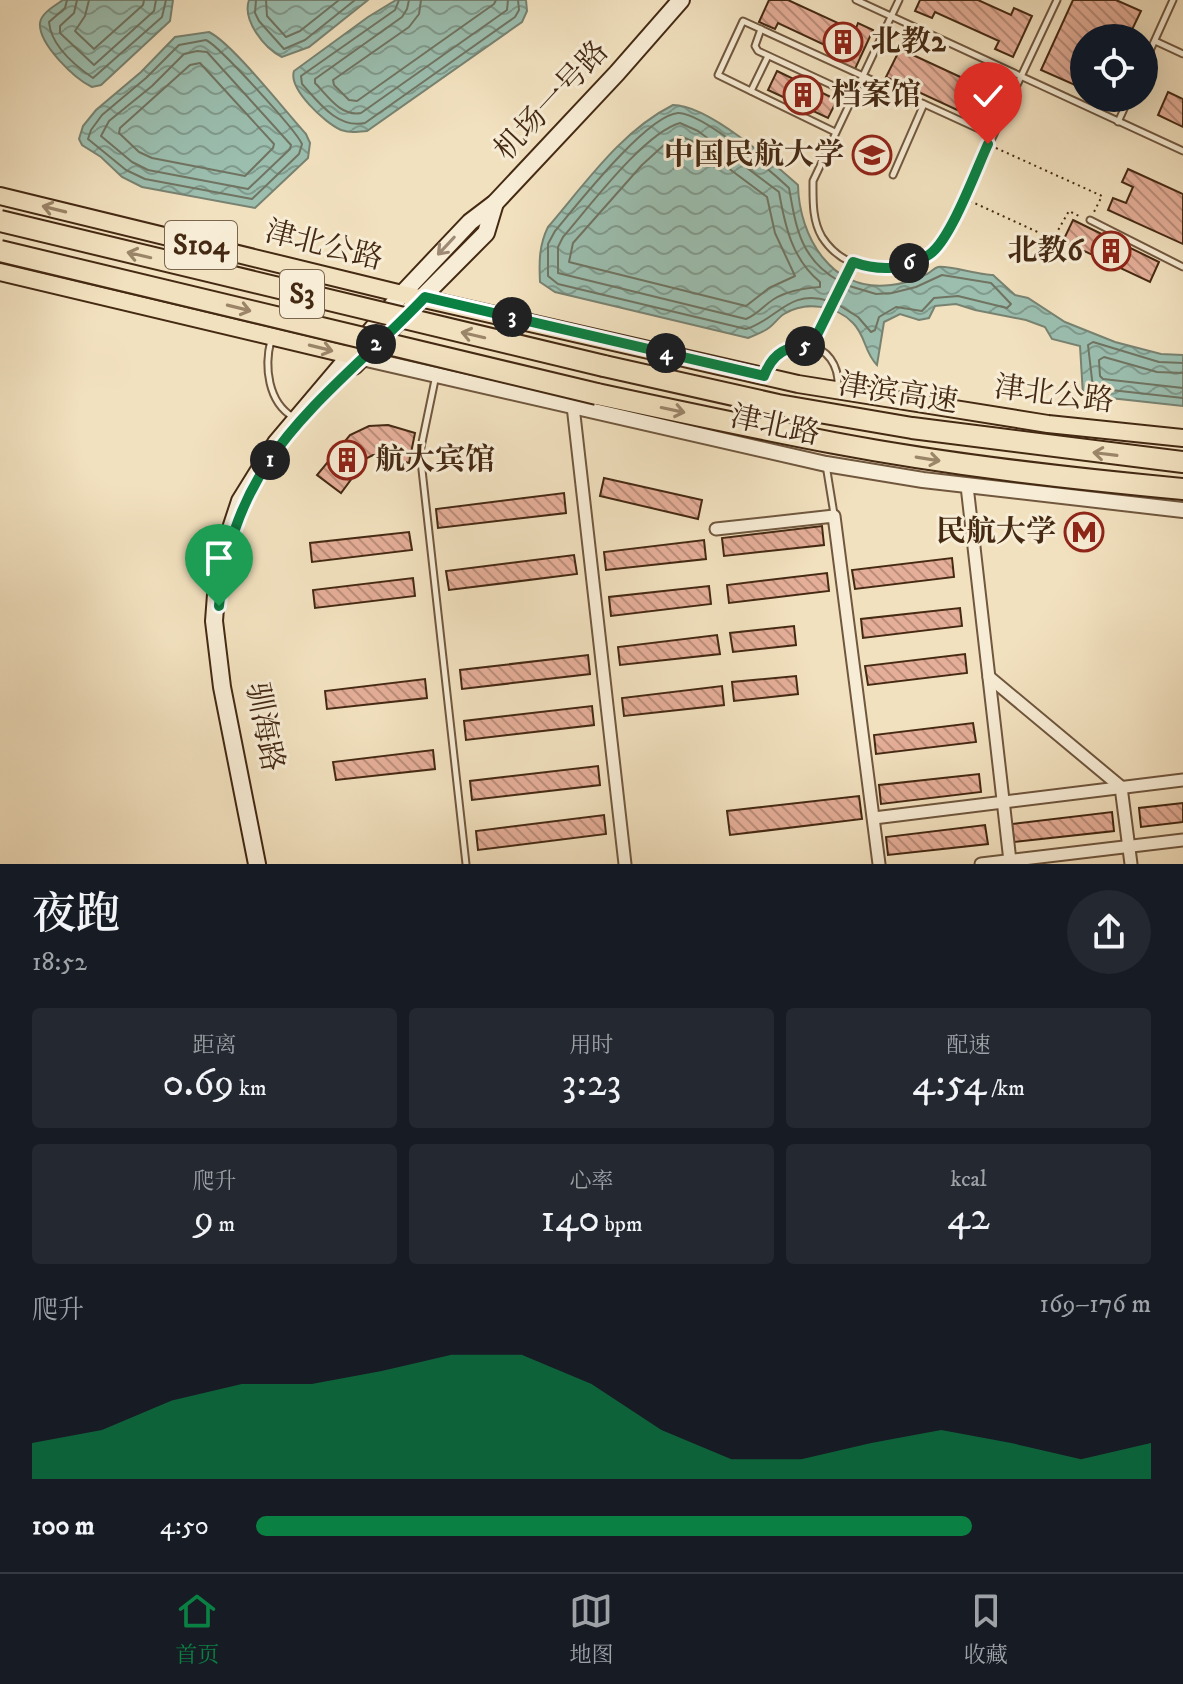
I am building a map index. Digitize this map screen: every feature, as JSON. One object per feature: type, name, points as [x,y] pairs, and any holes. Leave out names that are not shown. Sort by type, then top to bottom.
[{"type":"highway","name":"津滨高速","points":[[0,221],[778,405],[912,428],[1183,462]]},
{"type":"highway","name":"津滨高速","points":[[0,251],[597,394],[836,444],[1037,475],[1183,489]]},
{"type":"main road","name":"机场一号路","points":[[402,294],[470,222],[495,203],[681,0]]},
{"type":"main road","name":"津北公路","points":[[0,196],[821,394],[1029,428],[1183,445]]},
{"type":"main road","name":"机场一号路","points":[[423,300],[486,233],[495,203]]},
{"type":"main road","name":"S104","points":[[0,272],[356,357]]},
{"type":"main road","name":"津北公路","points":[[356,357],[402,294]]},
{"type":"main road","name":"津北公路","points":[[423,300],[838,391],[1048,424],[1183,438]]},
{"type":"main road","points":[[356,357],[423,300]]},
{"type":"main road","name":"驯海路","points":[[260,864],[226,683],[220,634],[219,606],[227,555],[243,505],[268,463],[297,420],[356,357]]},
{"type":"street","name":"津北路","points":[[356,357],[826,464],[967,486],[1183,510]]},
{"type":"street","points":[[573,406],[625,864]]},
{"type":"street","points":[[967,486],[1010,861]]},
{"type":"street","points":[[716,529],[834,516],[879,864]]},
{"type":"street","points":[[989,677],[1121,787],[1131,864]]},
{"type":"street","points":[[874,818],[1183,780]]},
{"type":"street","points":[[981,864],[1183,840]]},
{"type":"lane","points":[[856,0],[1183,151]]},
{"type":"lane","points":[[899,0],[813,181],[813,208],[821,235],[835,253],[874,269],[898,267],[930,254],[946,236],[1057,0]]},
{"type":"lane","points":[[1158,33],[1170,1]]},
{"type":"lane","points":[[835,132],[718,75],[743,21],[992,135]]},
{"type":"lane","points":[[761,29],[755,46],[758,51],[853,95]]},
{"type":"lane","points":[[1158,42],[1183,54]]},
{"type":"lane","points":[[751,91],[768,56]]},
{"type":"lane","points":[[893,175],[924,104]]},
{"type":"lane","points":[[1118,122],[1123,112]]},
{"type":"lane","points":[[1090,220],[1183,267]]},
{"type":"lane","points":[[812,345],[853,262]]},
{"type":"lane","points":[[273,336],[269,358],[270,383],[285,412],[297,420]]},
{"type":"lane","points":[[764,376],[776,355],[785,348],[812,345],[827,352],[835,362],[838,391]]},
{"type":"lane","points":[[437,374],[420,452],[466,864]]},
{"type":"lane","points":[[826,464],[834,516]]},
{"type":"path","points":[[963,198],[1053,239],[1069,211],[1090,220],[1102,196],[988,144]]},
{"type":"water","points":[[63,0],[173,0],[170,21],[101,85],[92,87],[59,60],[41,31],[43,16]]},
{"type":"water","points":[[249,0],[368,0],[309,47],[282,57],[256,33],[249,16]]},
{"type":"water","points":[[396,0],[526,0],[527,11],[522,22],[367,131],[341,130],[302,96],[294,71]]},
{"type":"water","points":[[209,32],[244,63],[306,134],[310,143],[308,158],[255,208],[142,187],[122,177],[101,157],[82,145],[79,139],[83,126],[96,110],[141,72],[175,37]]},
{"type":"water","points":[[673,105],[687,107],[721,124],[798,185],[800,205],[812,242],[836,271],[870,285],[896,284],[942,267],[993,275],[1015,295],[1028,298],[1065,322],[1115,342],[1161,354],[1183,355],[1183,406],[1083,395],[1080,346],[1052,339],[1045,327],[1026,320],[956,304],[935,306],[929,318],[919,320],[900,314],[884,322],[877,365],[853,323],[829,309],[811,306],[792,310],[748,338],[555,292],[540,282],[540,254],[548,227],[620,144],[654,116]]},
{"type":"building","name":"北教2","points":[[769,0],[788,0],[855,31],[858,23],[873,30],[855,69],[838,62],[842,53],[778,23],[775,29],[759,22]]},
{"type":"building","points":[[920,0],[978,0],[1011,15],[1014,8],[1032,16],[1013,57],[995,49],[999,41],[935,12],[932,18],[915,11]]},
{"type":"building","points":[[1073,0],[1116,0],[1141,11],[1135,24],[1070,24],[1070,83],[1041,70]]},
{"type":"building","points":[[900,49],[995,93],[981,121],[886,77]]},
{"type":"building","name":"档案馆","points":[[777,71],[837,100],[828,118],[768,90]]},
{"type":"building","points":[[1168,92],[1183,99],[1183,127],[1158,115]]},
{"type":"building","points":[[1128,169],[1183,194],[1183,244],[1108,210],[1113,198],[1126,203],[1133,187],[1122,182]]},
{"type":"building","name":"北教6","points":[[1073,220],[1159,262],[1150,282],[1063,241]]},
{"type":"building","name":"航大宾馆","points":[[388,425],[415,433],[409,463],[373,455],[367,458],[341,493],[317,475],[350,435],[369,426]]},
{"type":"building","points":[[604,478],[702,500],[698,519],[600,496]]},
{"type":"building","points":[[564,493],[566,513],[438,528],[436,509]]},
{"type":"building","points":[[822,526],[824,545],[724,556],[722,538]]},
{"type":"building","points":[[409,532],[412,550],[312,562],[310,543]]},
{"type":"building","points":[[704,540],[706,559],[606,570],[604,552]]},
{"type":"building","points":[[574,555],[577,574],[449,590],[446,571]]},
{"type":"building","points":[[952,558],[954,577],[855,589],[852,570]]},
{"type":"building","points":[[827,573],[829,591],[729,603],[727,585]]},
{"type":"building","points":[[413,578],[415,596],[315,608],[313,590]]},
{"type":"building","points":[[709,586],[711,604],[611,616],[609,597]]},
{"type":"building","points":[[960,608],[962,626],[863,638],[861,619]]},
{"type":"building","points":[[794,626],[796,645],[733,652],[730,633]]},
{"type":"building","points":[[717,635],[720,654],[620,665],[618,647]]},
{"type":"building","points":[[965,654],[967,673],[868,685],[865,666]]},
{"type":"building","points":[[588,655],[590,674],[462,689],[460,670]]},
{"type":"building","points":[[796,676],[798,694],[734,701],[732,682]]},
{"type":"building","points":[[425,679],[427,698],[327,709],[325,691]]},
{"type":"building","points":[[722,686],[724,705],[624,716],[622,698]]},
{"type":"building","points":[[592,706],[594,725],[466,740],[464,721]]},
{"type":"building","points":[[973,723],[976,742],[876,754],[874,735]]},
{"type":"building","points":[[433,750],[435,769],[336,780],[333,762]]},
{"type":"building","points":[[598,766],[600,785],[472,800],[470,781]]},
{"type":"building","points":[[979,774],[981,792],[881,804],[879,785]]},
{"type":"building","points":[[859,796],[862,819],[730,835],[727,811]]},
{"type":"building","points":[[1183,803],[1183,822],[1141,827],[1139,808]]},
{"type":"building","points":[[1112,812],[1114,831],[1014,842],[1012,824]]},
{"type":"building","points":[[604,815],[606,834],[478,850],[476,831]]},
{"type":"building","points":[[985,825],[988,844],[888,855],[886,837]]},
{"type":"place","name":"北教2","points":[[843,42]]},
{"type":"place","name":"档案馆","points":[[803,95]]},
{"type":"place","name":"中国民航大学","points":[[872,155]]},
{"type":"place","name":"北教6","points":[[1111,251]]},
{"type":"place","name":"航大宾馆","points":[[347,460]]},
{"type":"place","name":"民航大学","points":[[1084,532]]},
{"type":"route","points":[[219,606],[230,539],[254,483],[319,399],[425,297],[764,376],[776,355],[785,348],[812,345],[853,262],[874,269],[898,267],[930,254],[946,236],[988,144]]}]
